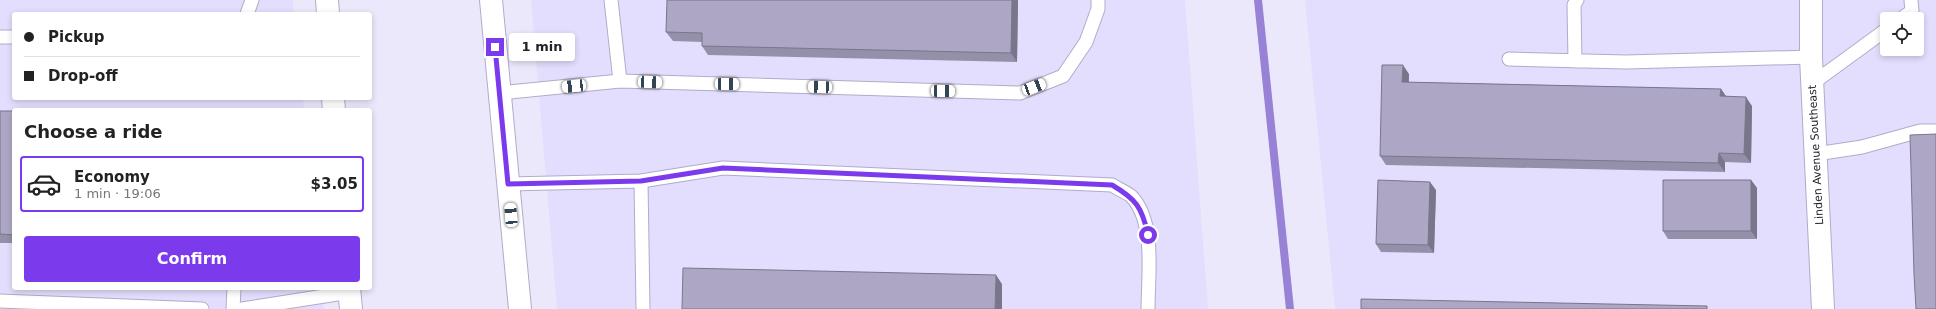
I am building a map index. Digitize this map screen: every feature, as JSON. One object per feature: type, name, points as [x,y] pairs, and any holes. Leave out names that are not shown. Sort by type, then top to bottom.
[{"type":"street","points":[[327,0],[328,12]]},
{"type":"street","points":[[491,0],[520,309]]},
{"type":"street","name":"Linden Avenue Southeast","points":[[1811,0],[1811,58],[1823,309]]},
{"type":"lane","points":[[248,12],[252,0]]},
{"type":"lane","points":[[611,0],[620,81]]},
{"type":"lane","points":[[499,93],[620,81],[1020,93],[1063,76],[1086,42],[1098,9],[1098,0]]},
{"type":"lane","points":[[1575,61],[1574,6],[1577,0]]},
{"type":"lane","points":[[1911,12],[1912,11],[1912,0]]},
{"type":"lane","points":[[1812,83],[1880,34]]},
{"type":"lane","points":[[0,37],[12,37]]},
{"type":"lane","points":[[1509,59],[1626,62],[1811,58]]},
{"type":"lane","points":[[1816,154],[1862,147],[1920,131],[1936,131]]},
{"type":"lane","points":[[508,184],[641,181],[723,168],[1112,185],[1131,196],[1144,216],[1148,235],[1148,309]]},
{"type":"lane","points":[[641,181],[643,309]]},
{"type":"lane","points":[[233,309],[234,290]]},
{"type":"lane","points":[[242,309],[350,296]]},
{"type":"lane","points":[[0,300],[202,309]]},
{"type":"shaded area","points":[[0,0],[293,0],[294,12],[12,12],[12,100],[303,100],[304,108],[12,108],[12,290],[322,290],[324,309],[0,309]]},
{"type":"shaded area","points":[[531,0],[1185,0],[1208,309],[557,309]]},
{"type":"shaded area","points":[[1305,0],[1936,0],[1936,309],[1335,309]]},
{"type":"building","points":[[667,0],[1012,0],[1011,53],[702,46],[702,33],[666,32]]},
{"type":"building","points":[[1382,65],[1403,65],[1402,82],[1721,89],[1720,96],[1746,97],[1744,154],[1719,153],[1718,163],[1380,156]]},
{"type":"building","points":[[0,111],[12,111],[12,235],[0,234]]},
{"type":"building","points":[[1936,134],[1936,309],[1916,309],[1910,135]]},
{"type":"building","points":[[1378,180],[1430,182],[1428,245],[1376,244]]},
{"type":"building","points":[[1663,180],[1751,180],[1751,231],[1663,231]]},
{"type":"building","points":[[683,268],[996,275],[995,309],[682,309]]},
{"type":"building","points":[[1361,299],[1707,306],[1707,309],[1361,309]]},
{"type":"waterway","points":[[1258,0],[1290,309]]},
{"type":"route","points":[[495,47],[508,184],[641,181],[723,168],[1112,185],[1131,196],[1144,216],[1148,235]]}]
